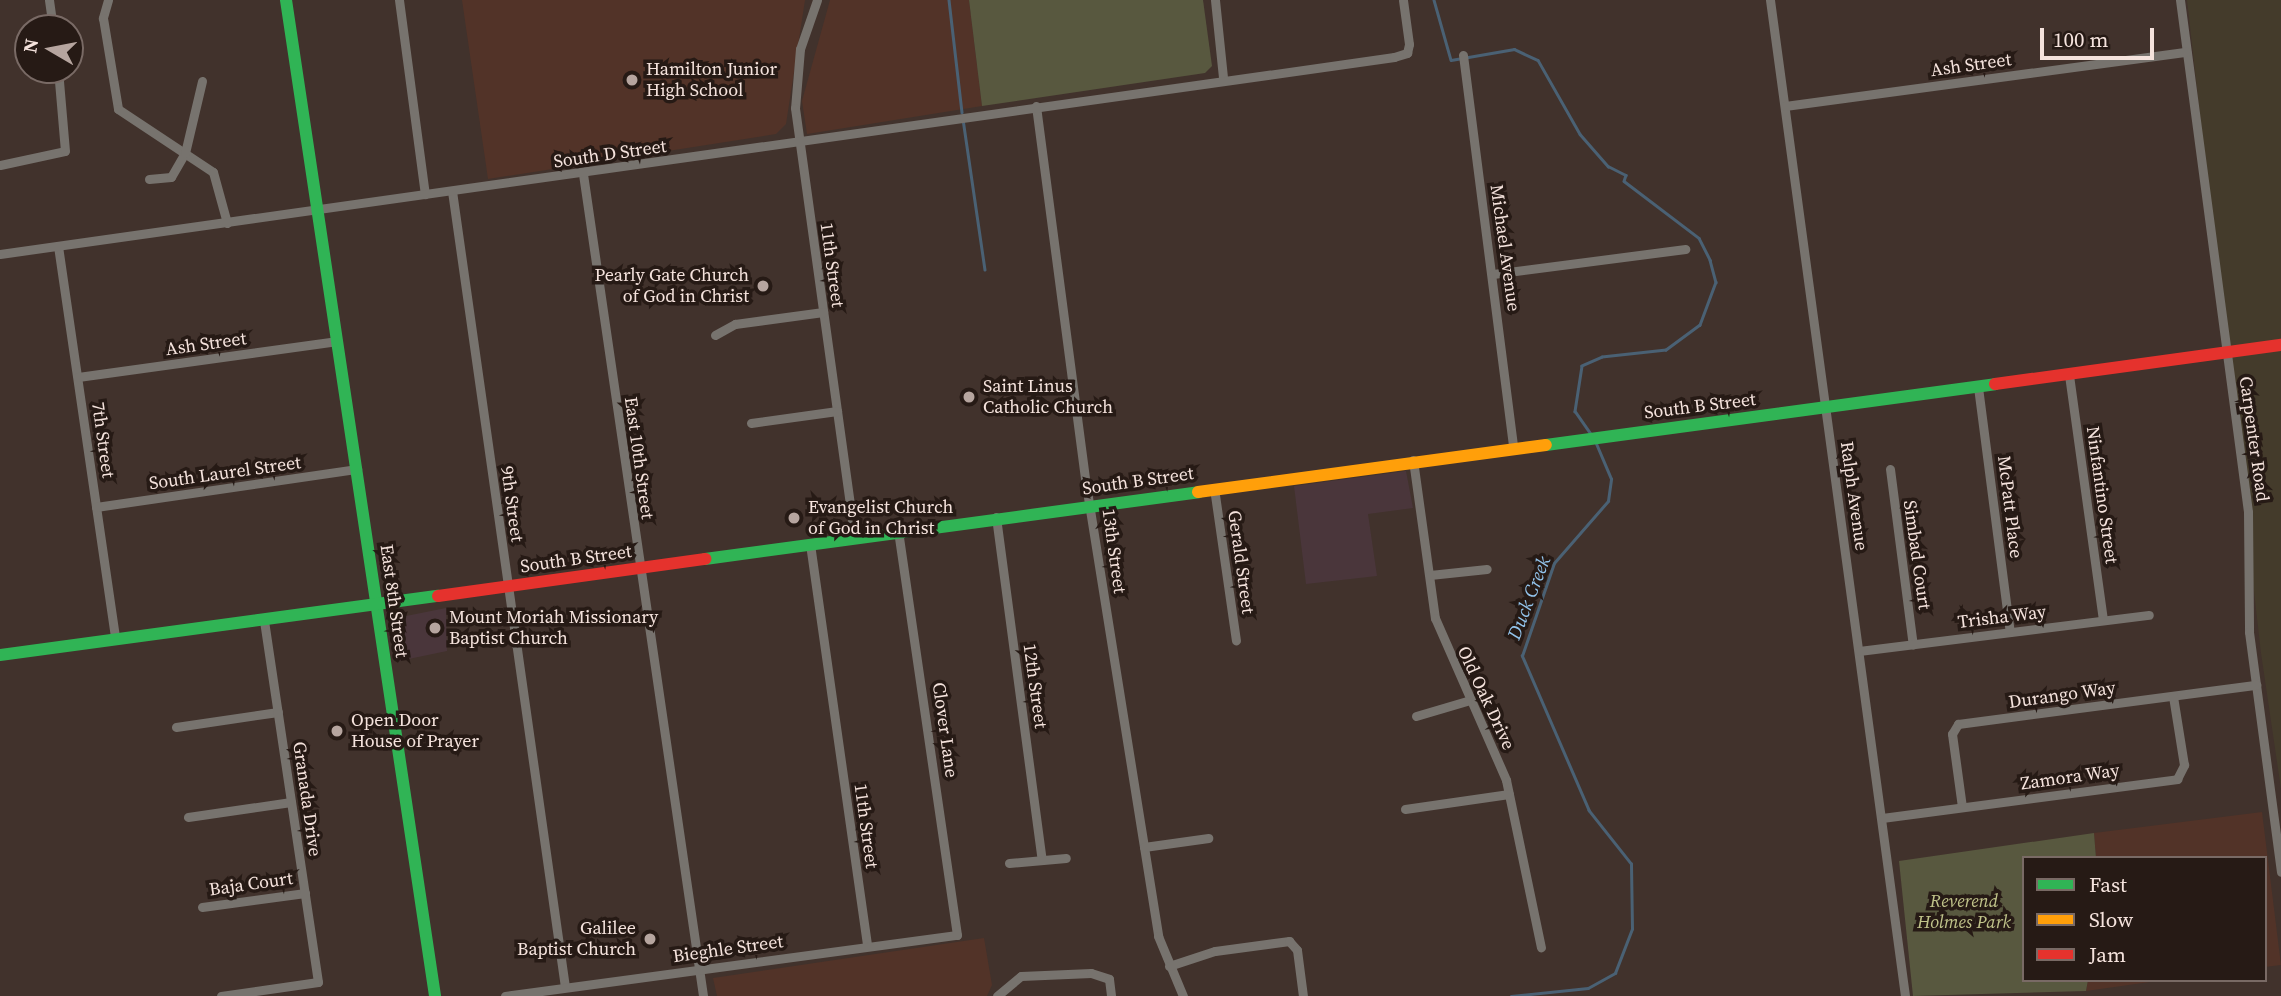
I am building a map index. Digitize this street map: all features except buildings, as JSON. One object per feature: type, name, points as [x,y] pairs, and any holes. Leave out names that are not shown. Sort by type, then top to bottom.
[{"type":"street","points":[[108,0],[103,18],[118,109],[215,174],[227,223]]},
{"type":"street","name":"East 8th Street","points":[[286,0],[435,996]]},
{"type":"street","points":[[399,0],[425,194]]},
{"type":"street","name":"11th Street","points":[[817,0],[797,64],[798,144],[855,538]]},
{"type":"street","points":[[1214,0],[1223,78]]},
{"type":"street","name":"South D Street","points":[[0,254],[798,144],[1223,78],[1407,53],[1403,0]]},
{"type":"street","name":"Ralph Avenue","points":[[1770,0],[1905,996]]},
{"type":"street","points":[[2180,0],[2186,52]]},
{"type":"street","name":"Ash Street","points":[[1785,106],[2186,52]]},
{"type":"street","name":"Carpenter Road","points":[[2186,52],[2249,527],[2256,685],[2281,872]]},
{"type":"street","name":"Michael Avenue","points":[[1463,55],[1513,446]]},
{"type":"street","points":[[149,179],[171,177],[185,153],[202,81]]},
{"type":"street","points":[[0,165],[65,151],[59,84]]},
{"type":"street","name":"13th Street","points":[[1036,106],[1144,847],[1169,967],[1183,996]]},
{"type":"street","name":"East 10th Street","points":[[583,174],[696,968],[703,996]]},
{"type":"street","name":"9th Street","points":[[452,191],[565,987]]},
{"type":"street","name":"7th Street","points":[[58,246],[115,639]]},
{"type":"street","points":[[1493,274],[1685,249]]},
{"type":"street","points":[[715,335],[735,324],[822,312]]},
{"type":"street","name":"Ash Street","points":[[78,377],[338,341]]},
{"type":"street","name":"South B Street","points":[[0,654],[1513,446],[1584,439],[2281,345]]},
{"type":"street","name":"Ninfantino Street","points":[[2069,375],[2103,621]]},
{"type":"street","name":"McPatt Place","points":[[1978,387],[2010,632]]},
{"type":"street","points":[[751,424],[837,411]]},
{"type":"street","name":"Old Oak Drive","points":[[1413,460],[1435,618],[1466,701],[1509,794],[1541,947]]},
{"type":"street","name":"Simbad Court","points":[[1889,469],[1913,645]]},
{"type":"street","name":"South Laurel Street","points":[[96,507],[357,470]]},
{"type":"street","name":"Gerald Street","points":[[1214,488],[1236,640]]},
{"type":"street","name":"12th Street","points":[[996,517],[1042,860]]},
{"type":"street","name":"Clover Lane","points":[[898,531],[957,935]]},
{"type":"street","name":"11th Street","points":[[810,544],[867,946]]},
{"type":"street","points":[[1430,575],[1487,569]]},
{"type":"street","name":"Trisha Way","points":[[1859,651],[2149,615]]},
{"type":"street","name":"Granada Drive","points":[[221,996],[318,982],[264,619]]},
{"type":"street","name":"Durango Way","points":[[1962,807],[1952,734],[1958,724],[2256,685]]},
{"type":"street","name":"Zamora Way","points":[[1882,818],[2177,779],[2184,765],[2174,696]]},
{"type":"street","points":[[1416,716],[1466,701]]},
{"type":"street","points":[[176,727],[278,712]]},
{"type":"street","points":[[1405,808],[1509,794]]},
{"type":"street","points":[[188,817],[291,802]]},
{"type":"street","points":[[1144,847],[1208,838]]},
{"type":"street","points":[[1009,863],[1066,858]]},
{"type":"street","name":"Baja Court","points":[[202,907],[305,893]]},
{"type":"street","name":"Bieghle Street","points":[[505,996],[696,968],[957,935]]},
{"type":"street","points":[[1169,967],[1215,951],[1289,941],[1297,950],[1303,996]]},
{"type":"street","points":[[998,996],[1021,976],[1108,978],[1111,996]]},
{"type":"shaded area","name":"Hamilton Junior High School","points":[[462,0],[805,0],[786,124],[776,134],[488,179]]},
{"type":"shaded area","points":[[830,0],[969,0],[982,106],[807,134],[802,101]]},
{"type":"shaded area","points":[[2187,0],[2281,0],[2281,789],[2261,653]]},
{"type":"shaded area","points":[[1406,471],[1413,508],[1368,514],[1377,576],[1306,584],[1294,486]]},
{"type":"shaded area","points":[[446,608],[447,651],[399,661],[391,619]]},
{"type":"shaded area","points":[[2262,812],[2281,965],[2267,967],[2267,856],[2096,856],[2094,833]]},
{"type":"shaded area","points":[[984,938],[992,985],[987,996],[717,996],[713,978]]},
{"type":"shaded area","points":[[2088,982],[2150,982],[2086,991]]},
{"type":"green space","points":[[969,0],[1203,0],[1212,66],[1205,73],[982,106]]},
{"type":"green space","name":"Reverend Holmes Park","points":[[2094,833],[2096,856],[2022,856],[2022,982],[2088,982],[2086,991],[1913,996],[1899,861]]},
{"type":"waterway","points":[[949,0],[962,112]]},
{"type":"waterway","name":"Duck Creek","points":[[1434,0],[1451,60],[1514,49],[1538,60],[1580,134],[1608,166],[1626,175],[1624,181],[1699,238],[1710,260],[1716,282],[1700,325],[1666,350],[1602,357],[1582,366],[1575,411],[1592,435]]},
{"type":"waterway","points":[[963,119],[985,269]]},
{"type":"waterway","name":"Duck Creek","points":[[1511,996],[1588,988],[1615,973],[1632,929],[1631,864],[1589,811],[1522,656],[1554,563],[1608,501],[1611,479],[1596,444]]},
{"type":"traffic: fast","points":[[286,0],[435,996]]},
{"type":"traffic: fast","points":[[1546,445],[1995,384]]},
{"type":"traffic: fast","points":[[705,559],[1198,492]]},
{"type":"traffic: fast","points":[[0,655],[438,596]]},
{"type":"traffic: slow","points":[[1198,492],[1546,445]]},
{"type":"traffic: jam","points":[[1995,384],[2281,345]]},
{"type":"traffic: jam","points":[[438,596],[705,559]]},
{"type":"place","name":"Hamilton Junior High School","points":[[632,80]]},
{"type":"place","name":"Pearly Gate Church of God in Christ","points":[[763,286]]},
{"type":"place","name":"Saint Linus Catholic Church","points":[[969,397]]},
{"type":"place","name":"Evangelist Church of God in Christ","points":[[794,518]]},
{"type":"place","name":"Mount Moriah Missionary Baptist Church","points":[[435,628]]},
{"type":"place","name":"Open Door House of Prayer","points":[[337,731]]},
{"type":"place","name":"Galilee Baptist Church","points":[[650,939]]}]
